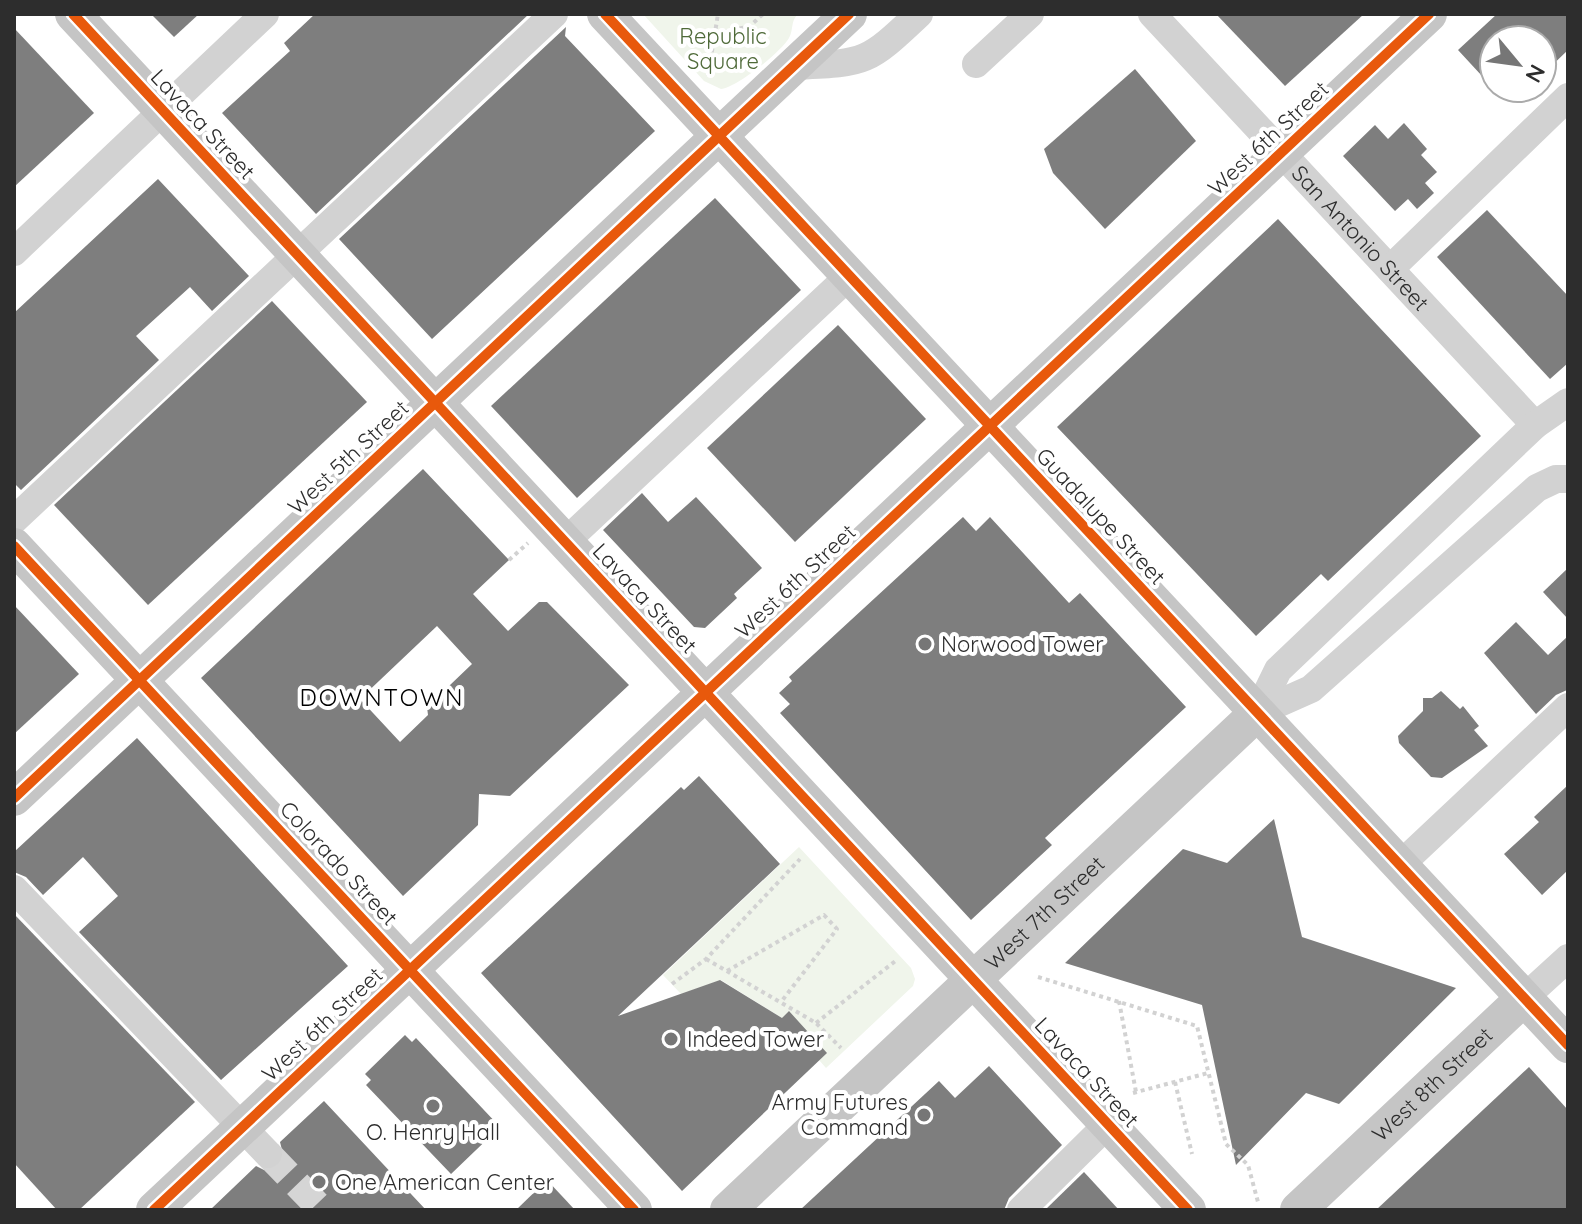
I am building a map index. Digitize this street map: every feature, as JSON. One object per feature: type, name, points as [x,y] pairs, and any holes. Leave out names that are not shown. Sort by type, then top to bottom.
[{"type":"main road","name":"Lavaca Street","points":[[73,14],[1188,1210]]},
{"type":"main road","name":"Guadalupe Street","points":[[605,14],[1568,1045]]},
{"type":"main road","name":"West 5th Street","points":[[14,798],[849,14]]},
{"type":"main road","name":"West 6th Street","points":[[154,1210],[1429,14]]},
{"type":"main road","name":"Colorado Street","points":[[14,546],[634,1210]]},
{"type":"main road","name":"West 7th Street","points":[[728,1210],[1257,713]]},
{"type":"main road","name":"West 8th Street","points":[[1298,1210],[1523,999]]},
{"type":"street","points":[[14,252],[265,14]]},
{"type":"street","points":[[14,520],[554,14]]},
{"type":"street","points":[[794,66],[852,64],[865,59],[879,51],[919,14]]},
{"type":"street","points":[[976,64],[1030,14]]},
{"type":"street","name":"San Antonio Street","points":[[1152,14],[1535,425]]},
{"type":"street","points":[[1390,269],[1568,97]]},
{"type":"street","points":[[565,542],[849,276]]},
{"type":"street","name":"West 7th Street","points":[[1257,713],[1278,670],[1535,425],[1568,402]]},
{"type":"street","name":"West 7th Street","points":[[1257,713],[1311,689],[1537,488],[1562,479]]},
{"type":"street","points":[[1399,866],[1568,707]]},
{"type":"street","points":[[14,889],[268,1154]]},
{"type":"street","name":"West 8th Street","points":[[1523,999],[1568,958]]},
{"type":"street","points":[[1021,1210],[1108,1124]]},
{"type":"path","points":[[708,76],[718,14]]},
{"type":"path","points":[[716,34],[750,26],[763,14]]},
{"type":"path","points":[[672,984],[706,959],[800,859]]},
{"type":"path","points":[[727,971],[824,915],[837,929],[781,1002]]},
{"type":"path","points":[[829,940],[834,944]]},
{"type":"path","points":[[706,959],[816,1023],[841,1048]]},
{"type":"path","points":[[816,1023],[898,959]]},
{"type":"path","points":[[1038,977],[1197,1026],[1226,1144],[1248,1165],[1258,1202]]},
{"type":"path","points":[[1119,1001],[1135,1092],[1208,1073]]},
{"type":"path","points":[[1175,1082],[1192,1154]]},
{"type":"green space","name":"Republic Square","points":[[643,14],[798,14],[789,38],[777,52],[747,76],[721,89],[704,81]]},
{"type":"green space","points":[[799,847],[911,968],[915,979],[913,986],[826,1068],[782,1018],[721,980],[681,994],[663,975]]},
{"type":"building","points":[[151,14],[199,14],[174,37]]},
{"type":"building","points":[[315,14],[529,14],[316,214],[222,113],[290,51],[284,43]]},
{"type":"building","points":[[1216,14],[1364,14],[1285,86]]},
{"type":"building","points":[[1497,14],[1568,14],[1568,50],[1558,60],[1558,24],[1486,24]]},
{"type":"building","points":[[566,27],[565,36],[655,131],[432,339],[339,239]]},
{"type":"building","points":[[14,28],[94,113],[14,187]]},
{"type":"building","points":[[1478,32],[1478,72],[1458,50]]},
{"type":"building","points":[[1135,69],[1196,141],[1105,229],[1053,173],[1044,149]]},
{"type":"building","points":[[1404,123],[1427,149],[1421,155],[1437,172],[1425,183],[1434,193],[1417,209],[1408,199],[1395,211],[1343,156],[1375,125],[1388,139]]},
{"type":"building","points":[[158,179],[249,276],[212,311],[190,287],[136,336],[159,360],[21,490],[14,483],[14,313]]},
{"type":"building","points":[[715,198],[801,290],[577,498],[491,406]]},
{"type":"building","points":[[1487,210],[1568,296],[1568,363],[1550,379],[1437,257]]},
{"type":"building","points":[[1278,219],[1481,436],[1328,581],[1321,574],[1256,636],[1057,427]]},
{"type":"building","points":[[272,301],[367,402],[148,605],[54,505]]},
{"type":"building","points":[[838,325],[926,419],[795,542],[707,448]]},
{"type":"building","points":[[423,469],[509,560],[473,594],[508,631],[539,602],[547,602],[629,685],[510,796],[479,794],[478,825],[403,896],[201,678]],"holes":[[[437,626],[472,664],[427,707],[428,715],[400,742],[360,699]]]},
{"type":"building","points":[[642,493],[668,522],[696,497],[762,568],[734,594],[737,598],[705,628],[694,627],[603,530]]},
{"type":"building","points":[[963,517],[976,531],[990,517],[1069,603],[1080,593],[1186,707],[1045,838],[1052,845],[971,920],[780,713],[790,704],[779,693],[792,681],[789,677]]},
{"type":"building","points":[[1568,568],[1568,619],[1543,592]]},
{"type":"building","points":[[14,605],[79,674],[14,734]]},
{"type":"building","points":[[1516,622],[1548,655],[1568,636],[1567,690],[1556,695],[1536,714],[1484,653]]},
{"type":"building","points":[[1441,691],[1460,709],[1463,706],[1479,726],[1474,730],[1488,746],[1442,778],[1431,777],[1399,743],[1398,736],[1423,711],[1423,698],[1432,698]]},
{"type":"building","points":[[137,738],[348,966],[221,1080],[79,932],[118,896],[83,857],[43,895],[26,877],[14,872],[14,852]]},
{"type":"building","name":"Indeed Tower","points":[[699,776],[780,864],[618,1016],[720,980],[782,1018],[789,1011],[827,1053],[682,1191],[481,973],[681,787],[684,790]]},
{"type":"building","points":[[1568,785],[1568,870],[1542,895],[1504,854],[1539,822],[1534,817]]},
{"type":"building","points":[[1274,819],[1302,937],[1456,988],[1339,1104],[1306,1093],[1236,1165],[1202,1005],[1065,963],[1183,849],[1227,863]]},
{"type":"building","points":[[14,914],[195,1102],[79,1210],[57,1210],[14,1163]]},
{"type":"building","name":"O. Henry Hall","points":[[405,1035],[412,1042],[416,1038],[500,1127],[451,1174],[366,1085],[371,1080],[365,1074]]},
{"type":"building","points":[[989,1066],[1062,1145],[1009,1198],[1004,1210],[800,1210],[939,1081],[955,1098]]},
{"type":"building","points":[[1529,1067],[1568,1110],[1568,1210],[1376,1210]]},
{"type":"building","name":"One American Center","points":[[324,1101],[426,1210],[210,1210],[256,1166],[264,1170],[279,1167],[284,1158],[280,1142]]},
{"type":"building","points":[[1084,1172],[1119,1210],[1045,1210]]},
{"type":"building","points":[[547,1180],[575,1210],[516,1210]]},
{"type":"tunnel","points":[[268,1154],[322,1210]]},
{"type":"cycle path","points":[[73,14],[1188,1210]]},
{"type":"cycle path","points":[[605,14],[1568,1045]]},
{"type":"cycle path","points":[[14,798],[849,14]]},
{"type":"cycle path","points":[[154,1210],[1429,14]]},
{"type":"cycle path","points":[[14,546],[634,1210]]},
{"type":"place","name":"Norwood Tower","points":[[925,644]]},
{"type":"place","name":"Indeed Tower","points":[[671,1039]]},
{"type":"place","name":"O. Henry Hall","points":[[433,1106]]},
{"type":"place","name":"Army Futures Command","points":[[924,1115]]},
{"type":"place","name":"One American Center","points":[[319,1182]]},
{"type":"district","name":"DOWNTOWN","points":[[382,698]]}]
